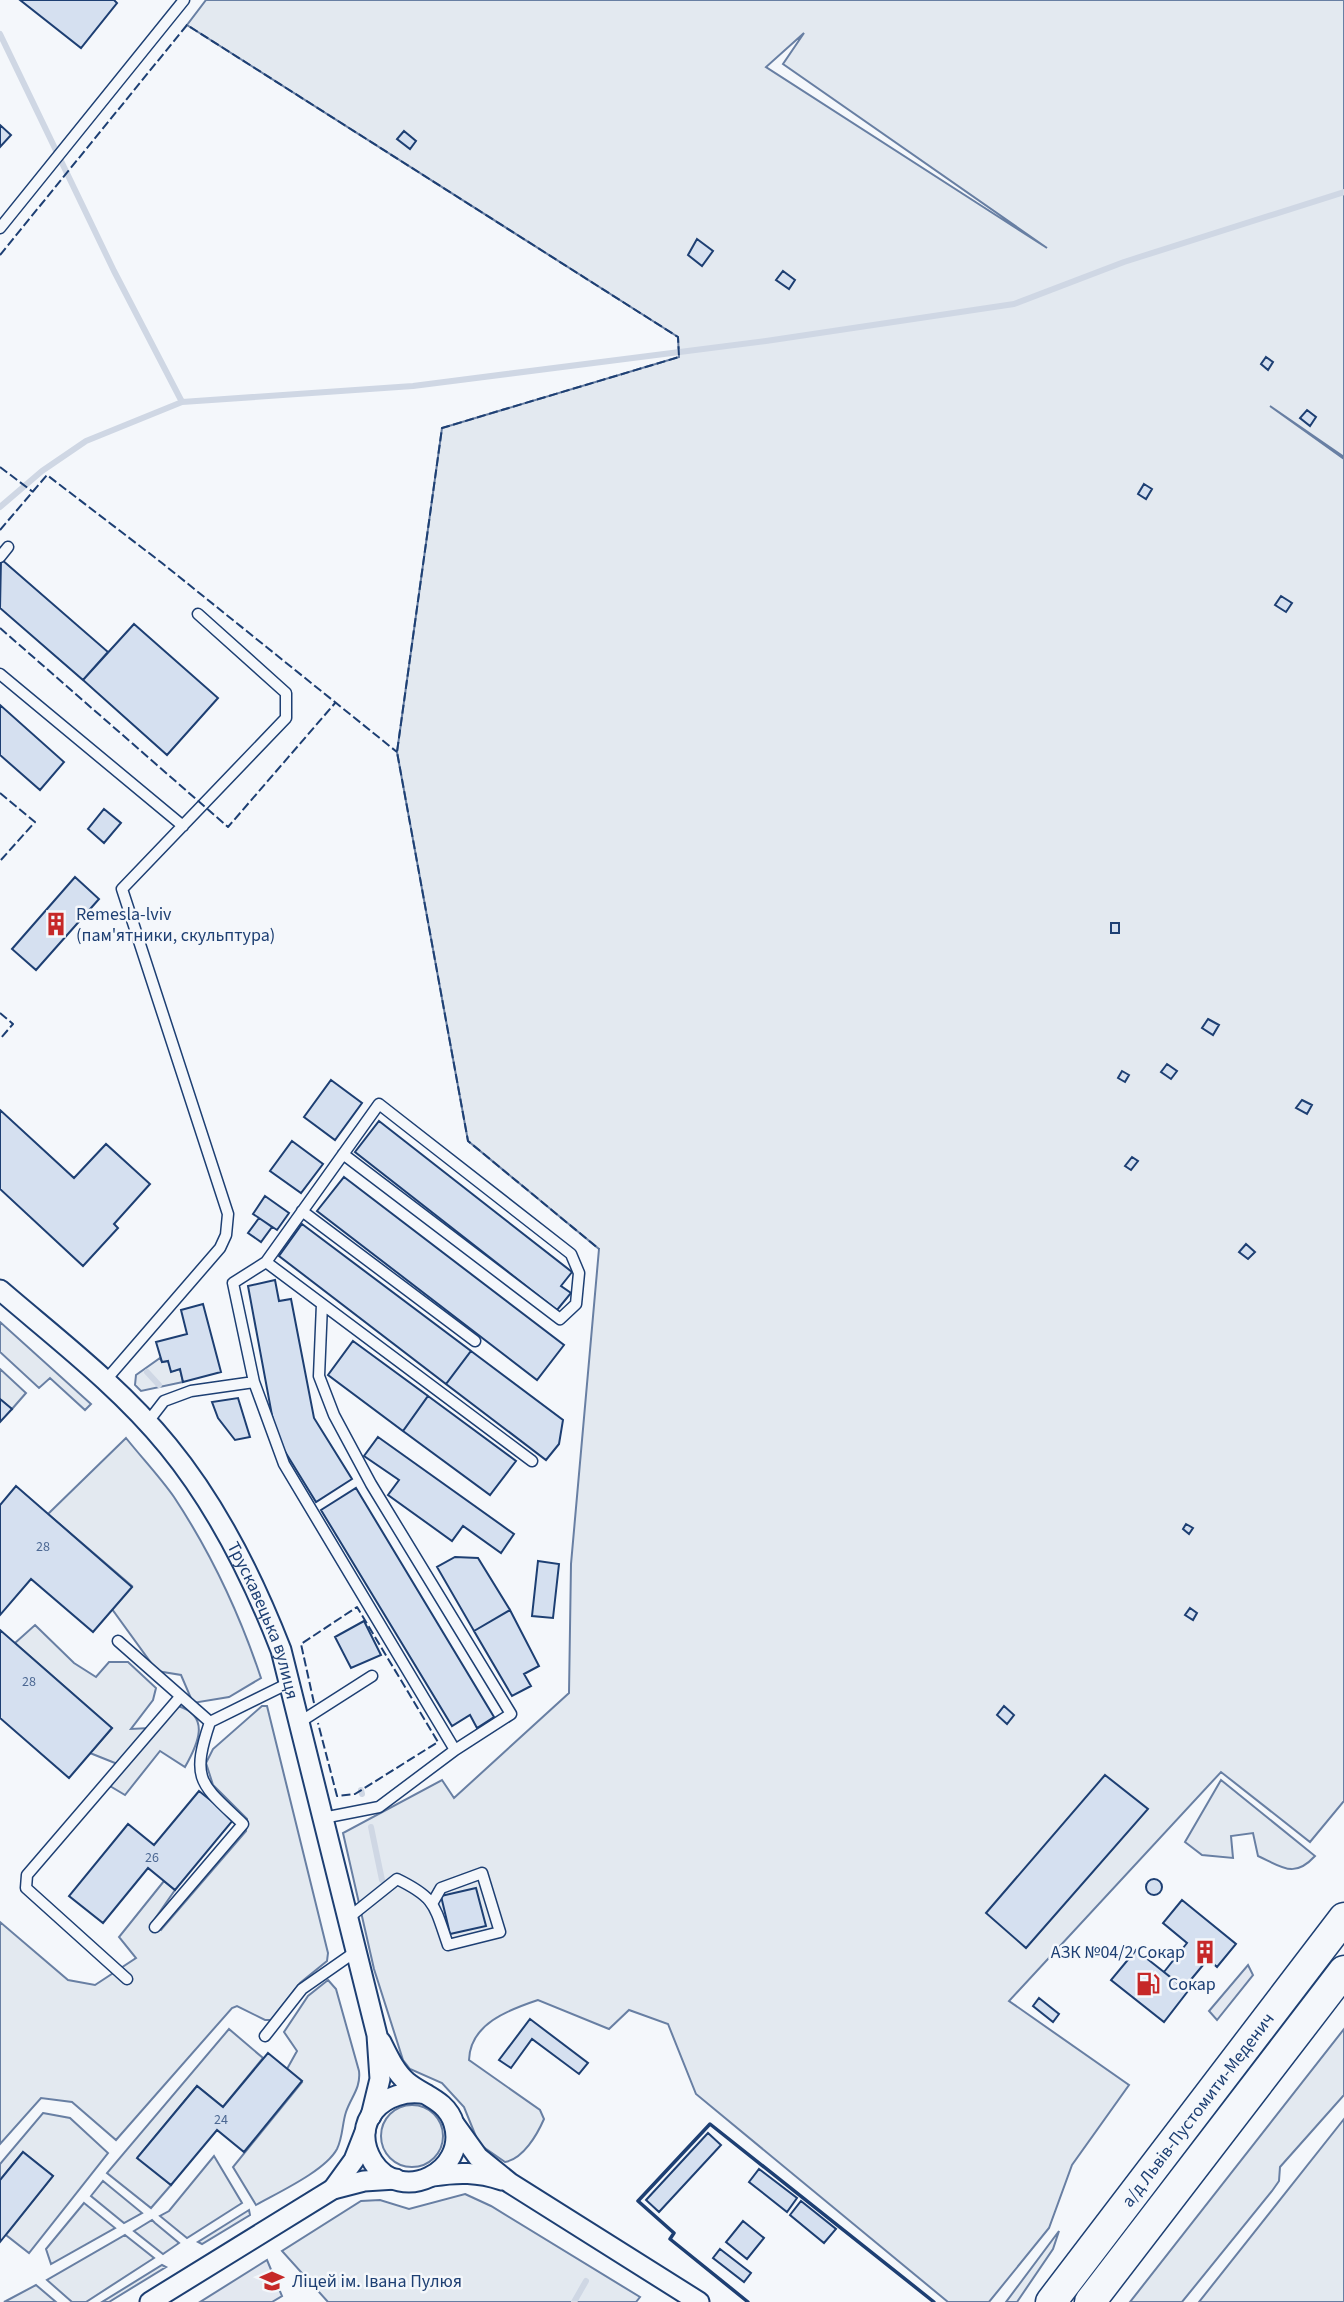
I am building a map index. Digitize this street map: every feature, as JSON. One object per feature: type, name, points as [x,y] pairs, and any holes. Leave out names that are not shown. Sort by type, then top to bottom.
[{"type":"main road","name":"а/д Львів-Пустомити-Меденич","points":[[1051,2302],[1344,1919]]},
{"type":"main road","points":[[1090,2302],[1344,1971]]},
{"type":"street","name":"Трускавецька вулиця","points":[[0,1290],[105,1381],[147,1423],[198,1484],[234,1544],[277,1640],[300,1722],[377,2035],[380,2079],[369,2122],[354,2160],[333,2189]]},
{"type":"street","name":"Трускавецька вулиця","points":[[377,2035],[406,2082],[426,2094]]},
{"type":"street","points":[[396,2179],[375,2164],[366,2141],[369,2122],[379,2105],[401,2093],[426,2094],[438,2100],[478,2157],[510,2183],[699,2302]]},
{"type":"street","points":[[433,2176],[443,2169],[455,2146],[453,2121]]},
{"type":"street","points":[[150,2302],[333,2189],[364,2181],[421,2181],[454,2172],[484,2174],[510,2183]]},
{"type":"lane","points":[[0,228],[184,0]]},
{"type":"lane","points":[[0,557],[8,547]]},
{"type":"lane","points":[[105,1381],[220,1248],[228,1228],[228,1214],[122,889],[286,718],[286,693],[198,614]]},
{"type":"lane","points":[[0,674],[183,826]]},
{"type":"lane","points":[[343,1154],[560,1319],[576,1304],[579,1273],[571,1254],[379,1104],[343,1154],[302,1211],[266,1262],[233,1283],[254,1382],[284,1465],[455,1750]]},
{"type":"lane","points":[[302,1211],[475,1341]]},
{"type":"lane","points":[[266,1262],[532,1461]]},
{"type":"lane","points":[[322,1304],[319,1376],[334,1415],[371,1483],[511,1714],[455,1750],[379,1807],[323,1818]]},
{"type":"lane","points":[[147,1423],[164,1401],[191,1391],[254,1382]]},
{"type":"lane","points":[[118,1641],[210,1722]]},
{"type":"lane","points":[[300,1722],[372,1676]]},
{"type":"lane","points":[[155,1927],[243,1824],[204,1787],[199,1755],[210,1722],[289,1684]]},
{"type":"lane","points":[[127,1979],[26,1888],[27,1875],[180,1697]]},
{"type":"lane","points":[[347,1920],[397,1879],[422,1892],[433,1902],[448,1945],[500,1932],[482,1873],[441,1888],[433,1902]]},
{"type":"lane","points":[[265,2036],[302,1989],[355,1952]]},
{"type":"shaded area","points":[[206,0],[1344,0],[1344,457],[1270,406],[1344,459],[1344,1801],[1310,1842],[1221,1772],[1009,2001],[1129,2085],[1072,2165],[1049,2228],[989,2302],[948,2302],[696,2094],[668,2024],[629,2010],[609,2029],[538,2000],[503,2014],[483,2028],[471,2047],[469,2060],[540,2110],[544,2119],[523,2151],[505,2162],[479,2144],[464,2107],[442,2083],[410,2069],[403,2060],[374,1969],[343,1833],[442,1780],[454,1798],[569,1693],[571,1564],[599,1249],[468,1141],[397,752],[442,428],[679,357],[678,337],[187,25]],"holes":[[[804,33],[783,64],[1047,248],[766,67]]]},
{"type":"shaded area","points":[[0,1322],[91,1404],[85,1410],[50,1378],[39,1388],[0,1352]]},
{"type":"shaded area","points":[[160,1358],[162,1362],[168,1361],[172,1371],[180,1369],[183,1382],[141,1391],[135,1385],[136,1375]]},
{"type":"shaded area","points":[[0,1369],[26,1393],[12,1409],[0,1399]]},
{"type":"shaded area","points":[[126,1438],[169,1490],[188,1518],[224,1585],[244,1631],[261,1678],[229,1697],[193,1703],[181,1675],[157,1671],[112,1609],[132,1586],[48,1514]]},
{"type":"shaded area","points":[[35,1625],[74,1663],[96,1677],[109,1662],[128,1662],[156,1688],[153,1700],[131,1729],[150,1728],[178,1706],[195,1717],[199,1732],[185,1767],[160,1751],[125,1795],[110,1786],[125,1767],[90,1753],[112,1728],[15,1643]]},
{"type":"shaded area","points":[[262,1706],[267,1706],[328,1953],[327,1961],[300,1983],[271,2020],[265,2020],[237,2006],[232,2008],[116,2140],[72,2102],[41,2098],[0,2144],[0,1922],[68,1980],[95,1985],[136,1958],[119,1937],[164,1881],[175,1890],[152,1923],[161,1930],[246,1831],[247,1819],[213,1785],[206,1763],[213,1749]]},
{"type":"shaded area","points":[[1221,1780],[1315,1856],[1301,1867],[1281,1867],[1258,1856],[1253,1833],[1231,1836],[1233,1858],[1202,1855],[1185,1842]]},
{"type":"shaded area","points":[[1248,1965],[1253,1975],[1217,2020],[1209,2011]]},
{"type":"shaded area","points":[[328,1980],[336,1989],[359,2071],[359,2082],[346,2112],[339,2144],[331,2157],[312,2173],[256,2205],[233,2167],[302,2082],[287,2069],[297,2051],[284,2032],[308,1996]]},
{"type":"shaded area","points":[[229,2029],[263,2058],[223,2107],[197,2086],[138,2157],[171,2185],[151,2208],[107,2173]]},
{"type":"shaded area","points":[[1344,2029],[1344,2095],[1280,2167],[1279,2181],[1272,2191],[1182,2302],[1130,2302]]},
{"type":"shaded area","points":[[412,2105],[434,2114],[443,2136],[434,2158],[412,2167],[390,2158],[381,2136],[390,2114]]},
{"type":"shaded area","points":[[43,2113],[70,2118],[108,2153],[29,2253],[6,2235],[53,2176],[23,2152],[0,2180],[0,2164]]},
{"type":"shaded area","points":[[1344,2119],[1344,2302],[1199,2302]]},
{"type":"shaded area","points":[[214,2156],[242,2203],[187,2238],[160,2216],[169,2211]]},
{"type":"shaded area","points":[[103,2181],[142,2213],[124,2223],[91,2196]]},
{"type":"shaded area","points":[[465,2194],[491,2206],[640,2297],[636,2302],[328,2302],[282,2251],[361,2201],[380,2200],[409,2209]]},
{"type":"shaded area","points":[[84,2203],[115,2228],[51,2264],[46,2249]]},
{"type":"shaded area","points":[[249,2210],[250,2215],[202,2244],[198,2242]]},
{"type":"shaded area","points":[[152,2220],[179,2243],[163,2254],[134,2231]]},
{"type":"shaded area","points":[[1059,2231],[1053,2249],[1017,2302],[1006,2302]]},
{"type":"shaded area","points":[[125,2235],[154,2258],[86,2302],[72,2302],[47,2280]]},
{"type":"shaded area","points":[[267,2260],[282,2296],[272,2302],[200,2302]]},
{"type":"shaded area","points":[[162,2265],[166,2267],[109,2302],[102,2302]]},
{"type":"shaded area","points":[[36,2285],[56,2302],[4,2302],[6,2301]]},
{"type":"building","points":[[20,0],[114,0],[117,3],[81,48]]},
{"type":"building","points":[[0,125],[11,135],[0,147]]},
{"type":"building","points":[[404,131],[416,141],[410,149],[397,139]]},
{"type":"building","points":[[697,239],[713,251],[702,266],[688,255]]},
{"type":"building","points":[[783,271],[795,280],[789,289],[776,280]]},
{"type":"building","points":[[1266,357],[1273,362],[1268,370],[1261,364]]},
{"type":"building","points":[[1307,410],[1316,417],[1310,426],[1300,418]]},
{"type":"building","points":[[1144,484],[1152,489],[1146,499],[1138,494]]},
{"type":"building","points":[[1,559],[108,652],[83,680],[0,608]]},
{"type":"building","points":[[1281,596],[1292,603],[1286,612],[1275,605]]},
{"type":"building","points":[[134,624],[218,698],[167,755],[83,680]]},
{"type":"building","points":[[0,705],[64,762],[40,790],[0,755]]},
{"type":"building","points":[[104,809],[121,823],[104,843],[88,829]]},
{"type":"building","name":"Remesla-lviv (пам'ятники, скульптура)","points":[[75,877],[99,899],[36,970],[12,949]]},
{"type":"building","points":[[1111,923],[1119,923],[1119,933],[1111,933]]},
{"type":"building","points":[[1208,1019],[1219,1025],[1213,1035],[1202,1028]]},
{"type":"building","points":[[1167,1064],[1177,1071],[1171,1079],[1161,1072]]},
{"type":"building","points":[[1122,1071],[1129,1075],[1125,1082],[1118,1078]]},
{"type":"building","points":[[331,1080],[362,1103],[335,1140],[304,1117]]},
{"type":"building","points":[[1302,1100],[1312,1105],[1307,1114],[1296,1108]]},
{"type":"building","points":[[0,1110],[74,1178],[106,1144],[150,1184],[114,1224],[118,1228],[83,1266],[0,1189]]},
{"type":"building","points":[[379,1121],[572,1272],[561,1286],[571,1293],[557,1310],[355,1152]]},
{"type":"building","points":[[292,1141],[323,1164],[301,1193],[270,1171]]},
{"type":"building","points":[[1132,1157],[1138,1161],[1131,1170],[1125,1166]]},
{"type":"building","points":[[344,1177],[564,1345],[537,1380],[317,1211]]},
{"type":"building","points":[[265,1196],[289,1213],[277,1230],[253,1214]]},
{"type":"building","points":[[259,1218],[272,1227],[261,1242],[248,1233]]},
{"type":"building","points":[[302,1224],[471,1351],[446,1384],[279,1256]]},
{"type":"building","points":[[1246,1244],[1255,1252],[1248,1259],[1239,1252]]},
{"type":"building","points":[[275,1280],[279,1301],[291,1299],[314,1418],[352,1479],[316,1502],[276,1437],[248,1286]]},
{"type":"building","points":[[203,1304],[221,1372],[183,1382],[180,1369],[171,1372],[168,1361],[162,1362],[156,1342],[187,1334],[181,1310]]},
{"type":"building","points":[[353,1341],[428,1396],[403,1431],[328,1375]]},
{"type":"building","points":[[471,1351],[563,1420],[559,1444],[546,1460],[446,1384]]},
{"type":"building","points":[[428,1396],[516,1461],[490,1495],[403,1431]]},
{"type":"building","points":[[238,1398],[250,1437],[235,1440],[218,1418],[212,1402]]},
{"type":"building","points":[[0,1399],[12,1409],[0,1422]]},
{"type":"building","points":[[378,1437],[514,1534],[501,1553],[463,1526],[452,1541],[388,1495],[399,1480],[364,1456]]},
{"type":"building","points":[[16,1486],[132,1587],[93,1632],[31,1579],[0,1615],[0,1505]]},
{"type":"building","points":[[356,1488],[494,1717],[477,1728],[470,1715],[452,1726],[321,1510]]},
{"type":"building","points":[[1186,1524],[1193,1528],[1189,1534],[1183,1529]]},
{"type":"building","points":[[455,1557],[478,1558],[510,1610],[474,1631],[437,1567]]},
{"type":"building","points":[[538,1561],[559,1564],[553,1618],[532,1616]]},
{"type":"building","points":[[1190,1608],[1197,1613],[1193,1620],[1185,1615]]},
{"type":"building","points":[[510,1610],[539,1666],[524,1674],[531,1686],[512,1696],[474,1631]]},
{"type":"building","points":[[364,1621],[381,1655],[351,1668],[335,1637]]},
{"type":"building","points":[[0,1630],[112,1728],[69,1778],[0,1718]]},
{"type":"building","points":[[1004,1706],[1014,1715],[1007,1724],[997,1715]]},
{"type":"building","points":[[1105,1775],[1148,1809],[1026,1948],[986,1913]]},
{"type":"building","points":[[199,1791],[234,1819],[175,1890],[148,1868],[103,1923],[69,1896],[128,1824],[154,1845]]},
{"type":"building","points":[[1154,1879],[1160,1881],[1160,1893],[1154,1895],[1148,1893],[1146,1887],[1148,1881]]},
{"type":"building","points":[[476,1888],[486,1926],[450,1934],[441,1896]]},
{"type":"building","name":"АЗК №04/2 Сокар","points":[[1182,1900],[1236,1944],[1217,1967],[1208,1959],[1184,1988],[1164,1972],[1187,1943],[1163,1923]]},
{"type":"building","name":"Сокар","points":[[1136,1950],[1188,1991],[1164,2022],[1111,1980]]},
{"type":"building","points":[[1039,1998],[1059,2014],[1053,2022],[1033,2006]]},
{"type":"building","points":[[530,2019],[588,2063],[579,2074],[532,2039],[511,2068],[499,2060]]},
{"type":"building","points":[[268,2053],[302,2081],[244,2152],[217,2130],[171,2185],[137,2158],[197,2086],[223,2107]]},
{"type":"building","points":[[708,2133],[721,2145],[659,2212],[646,2200]]},
{"type":"building","points":[[23,2152],[53,2176],[0,2242],[0,2180]]},
{"type":"building","points":[[759,2169],[797,2198],[787,2212],[749,2182]]},
{"type":"building","points":[[801,2201],[836,2229],[824,2243],[790,2215]]},
{"type":"building","points":[[743,2221],[764,2238],[747,2259],[726,2242]]},
{"type":"building","points":[[720,2249],[751,2273],[744,2282],[713,2258]]},
{"type":"waterway","points":[[0,34],[114,271],[182,402]]},
{"type":"waterway","points":[[0,507],[42,471],[86,441],[182,402],[413,386],[766,341],[1014,304],[1124,262],[1344,192]]},
{"type":"waterway","points":[[147,1372],[159,1385]]},
{"type":"waterway","points":[[361,1790],[362,1794]]},
{"type":"waterway","points":[[371,1827],[382,1880]]},
{"type":"waterway","points":[[574,2302],[586,2281]]},
{"type":"fence","points":[[0,255],[187,25],[678,337],[679,357],[442,428],[397,752],[468,1141],[599,1249]]},
{"type":"fence","points":[[0,467],[33,492]]},
{"type":"fence","points":[[0,530],[47,475],[162,563],[397,752]]},
{"type":"fence","points":[[0,628],[228,827],[336,702]]},
{"type":"fence","points":[[0,793],[35,822],[0,861]]},
{"type":"fence","points":[[0,1013],[13,1024],[0,1039]]},
{"type":"fence","points":[[314,1703],[301,1644],[357,1607],[438,1742],[355,1794],[337,1796],[318,1723]]},
{"type":"wall","points":[[748,2302],[670,2239],[674,2233],[638,2201],[710,2124],[934,2302]]},
{"type":"place","name":"Remesla-lviv (пам'ятники, скульптура)","points":[[56,924]]},
{"type":"place","name":"АЗК №04/2 Сокар","points":[[1205,1952]]},
{"type":"place","name":"Сокар","points":[[1148,1984]]},
{"type":"place","name":"Ліцей ім. Івана Пулюя","points":[[272,2281]]}]
